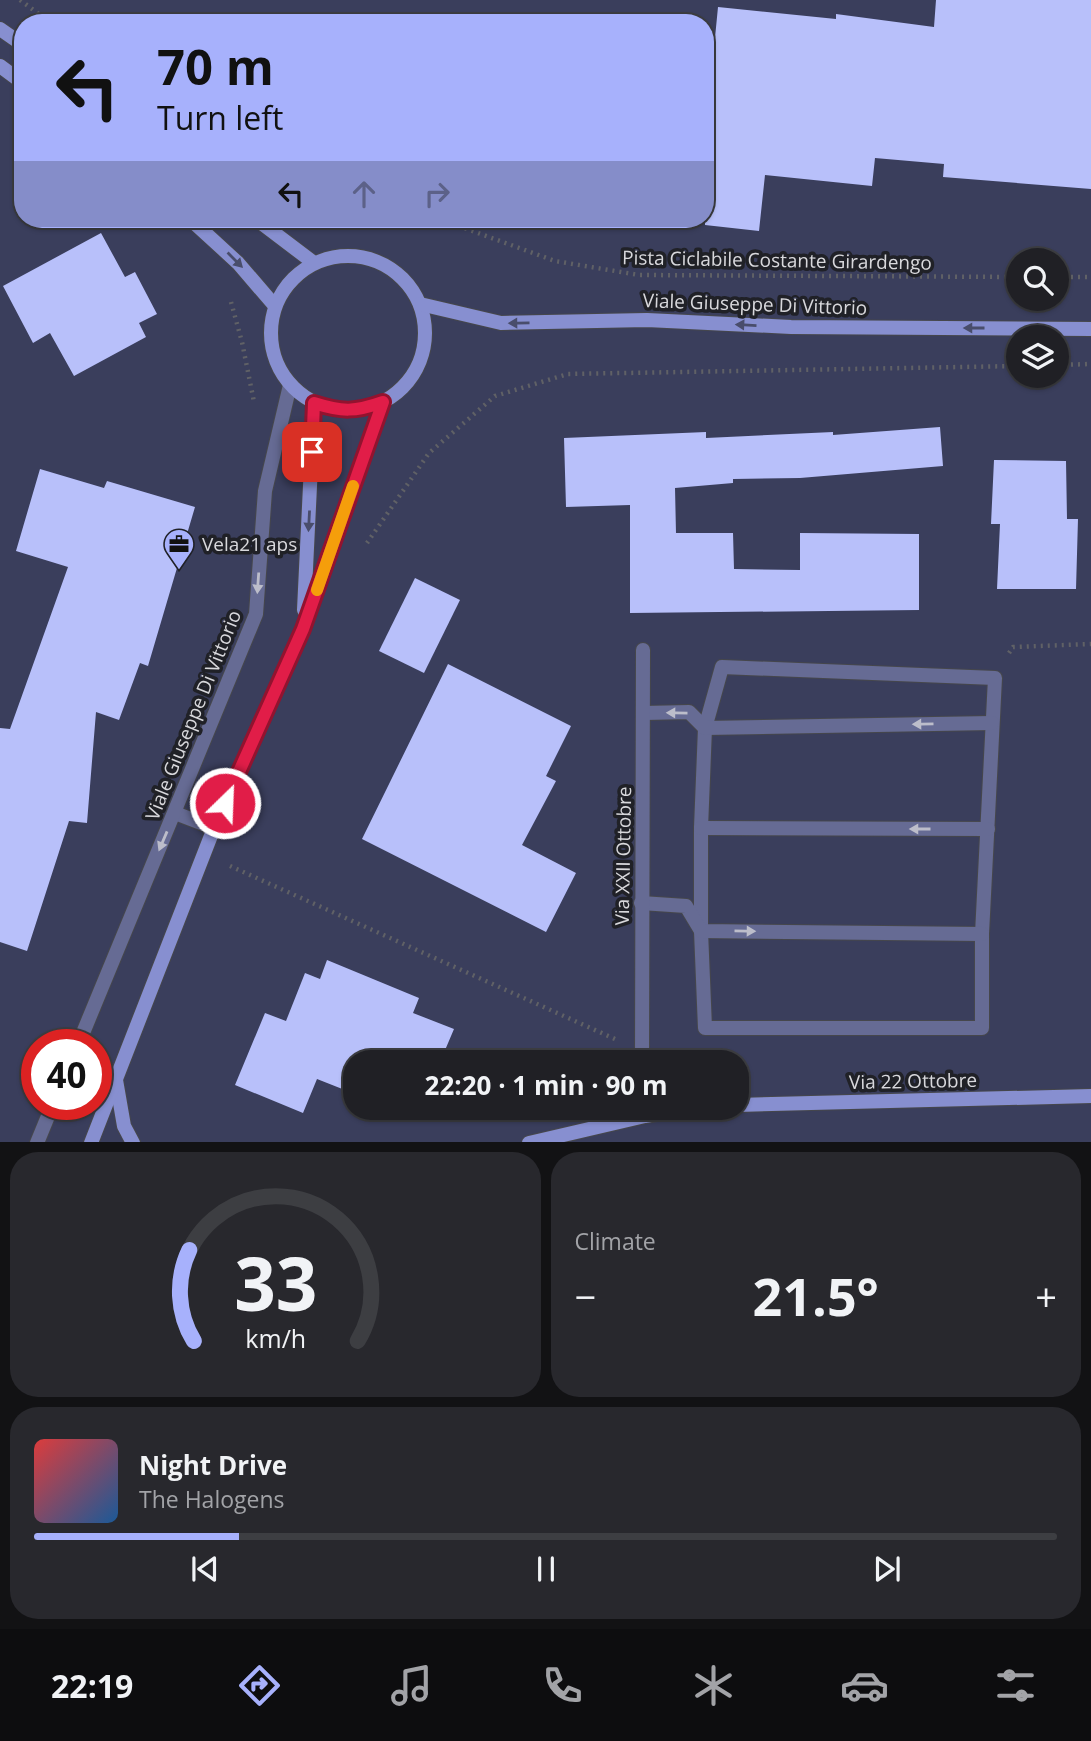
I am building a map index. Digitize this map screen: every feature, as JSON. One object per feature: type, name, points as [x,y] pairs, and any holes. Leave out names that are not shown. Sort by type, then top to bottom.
[{"type":"street","points":[[200,228],[238,263],[275,306]]},
{"type":"street","points":[[268,228],[314,263]]},
{"type":"street","points":[[337,256],[363,257],[387,266],[407,282],[420,304],[425,327],[424,349],[416,371],[401,389],[383,402],[360,410],[336,411],[300,396],[278,368],[271,347],[270,326],[275,306],[284,289],[297,274],[314,263],[337,256]]},
{"type":"street","name":"Viale Giuseppe Di Vittorio","points":[[420,304],[501,323],[647,320],[791,327],[1091,329]]},
{"type":"street","name":"Viale Giuseppe Di Vittorio","points":[[85,1029],[256,614],[265,491],[290,385]]},
{"type":"street","points":[[91,1142],[214,828],[303,629],[383,402]]},
{"type":"street","points":[[303,629],[314,403]]},
{"type":"street","name":"Via XXII Ottobre","points":[[642,1050],[643,650]]},
{"type":"street","points":[[722,667],[995,678],[992,723],[982,934],[982,1028],[705,1028],[701,828],[705,728],[722,667]]},
{"type":"street","points":[[644,713],[689,712],[705,728],[992,723]]},
{"type":"street","points":[[175,813],[214,828]]},
{"type":"street","points":[[701,828],[988,829]]},
{"type":"street","points":[[641,902],[686,906],[701,931]]},
{"type":"street","points":[[701,931],[982,934]]},
{"type":"street","points":[[116,1079],[124,1126],[132,1142]]},
{"type":"street","name":"Via 22 Ottobre","points":[[749,1105],[1091,1096]]},
{"type":"street","points":[[37,1142],[46,1120]]},
{"type":"street","points":[[533,1142],[615,1120]]},
{"type":"path","points":[[20,0],[39,14]]},
{"type":"path","name":"Pista Ciclabile Costante Girardengo","points":[[464,228],[555,261],[639,275],[1006,277]]},
{"type":"path","points":[[238,263],[225,282],[243,342],[256,409]]},
{"type":"path","points":[[1069,277],[1091,277]]},
{"type":"path","points":[[1069,365],[1091,364]]},
{"type":"path","points":[[363,552],[429,453],[495,396],[568,374],[1006,366]]},
{"type":"path","points":[[995,678],[1013,647],[1091,644]]},
{"type":"path","points":[[225,878],[229,865],[627,1050]]},
{"type":"shaded area","points":[[0,0],[1091,0],[1091,1142],[0,1142]]},
{"type":"building","points":[[936,0],[1091,0],[1091,189],[943,177],[944,164],[875,158],[872,186],[765,175],[759,231],[714,226],[714,48],[718,7],[836,19],[836,14],[934,27]]},
{"type":"building","points":[[101,233],[125,277],[135,272],[157,314],[139,323],[146,337],[74,376],[50,333],[33,343],[3,286]]},
{"type":"building","points":[[940,427],[943,466],[800,478],[733,479],[733,483],[675,488],[676,533],[733,533],[734,569],[800,570],[800,533],[919,534],[919,610],[630,613],[630,505],[566,507],[564,438],[706,432],[706,438],[833,432],[833,435]]},
{"type":"building","points":[[994,460],[1066,461],[1067,519],[1078,519],[1076,589],[997,589],[1000,524],[991,524]]},
{"type":"building","points":[[40,469],[104,488],[107,481],[195,507],[148,666],[140,663],[119,720],[96,712],[87,823],[69,821],[27,951],[0,942],[0,728],[10,729],[68,567],[16,551]]},
{"type":"building","points":[[415,578],[460,600],[424,673],[379,651]]},
{"type":"building","points":[[448,664],[571,726],[546,776],[556,781],[522,845],[576,873],[546,932],[362,839]]},
{"type":"building","points":[[327,960],[419,998],[413,1013],[454,1029],[445,1050],[343,1050],[343,1089],[317,1079],[303,1113],[235,1085],[265,1013],[286,1021],[305,973],[320,979]]},
{"type":"slow traffic","points":[[317,590],[353,486]]},
{"type":"place","name":"Vela21 aps","points":[[179,571]]},
{"type":"route","points":[[225,803],[303,629],[383,402],[360,410],[336,411],[314,403],[312,452]]}]
